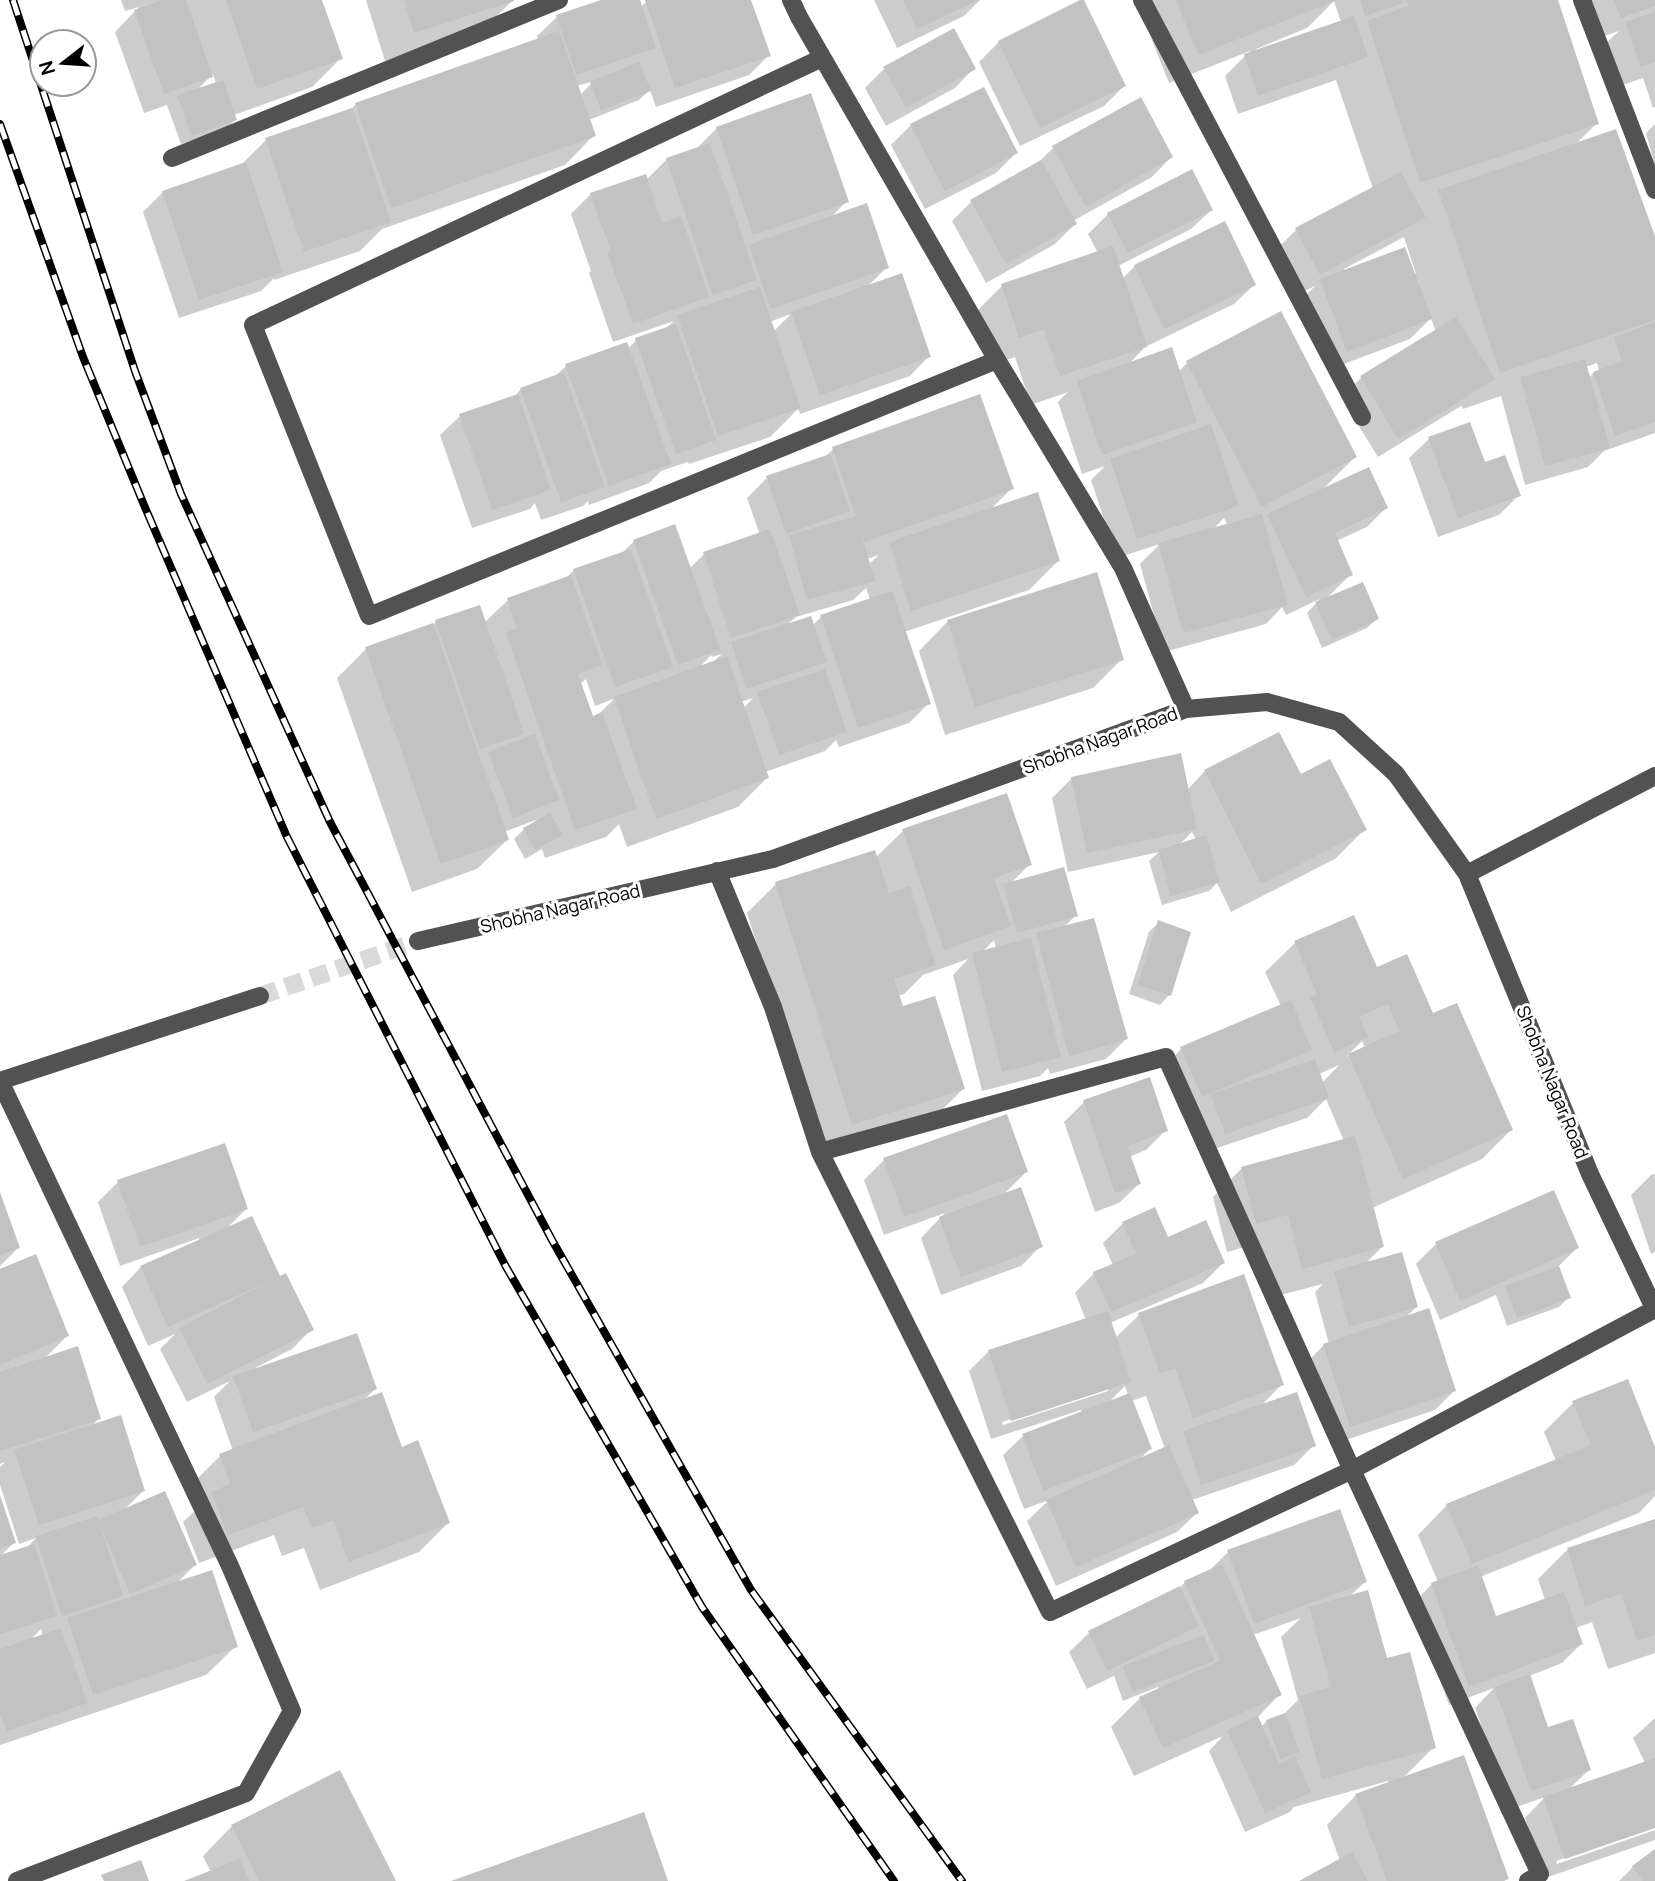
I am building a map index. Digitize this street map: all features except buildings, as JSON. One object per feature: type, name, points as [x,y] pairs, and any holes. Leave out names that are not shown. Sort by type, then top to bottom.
[{"type":"street","points":[[172,158],[559,0]]},
{"type":"street","points":[[791,0],[996,360],[1123,568],[1186,709]]},
{"type":"street","points":[[1142,0],[1362,417]]},
{"type":"street","points":[[1582,0],[1655,190]]},
{"type":"street","points":[[822,58],[253,325],[369,616],[996,360]]},
{"type":"street","name":"Shobha Nagar Road","points":[[418,941],[773,859],[1186,709],[1267,702],[1339,722],[1396,774],[1467,874],[1590,1174],[1655,1309]]},
{"type":"street","points":[[1467,874],[1655,776]]},
{"type":"street","points":[[717,872],[774,1007],[820,1152],[1050,1612],[1352,1470],[1655,1309]]},
{"type":"street","points":[[17,1881],[246,1793],[292,1712],[230,1566],[0,1081],[260,996]]},
{"type":"street","points":[[820,1152],[1167,1057],[1538,1879]]},
{"type":"tunnel","points":[[260,996],[418,941]]},
{"type":"railway","points":[[13,0],[135,371],[181,494],[330,822],[552,1240],[751,1590],[962,1881]]},
{"type":"railway","points":[[0,124],[83,357],[287,837],[505,1265],[702,1607],[894,1881]]}]
